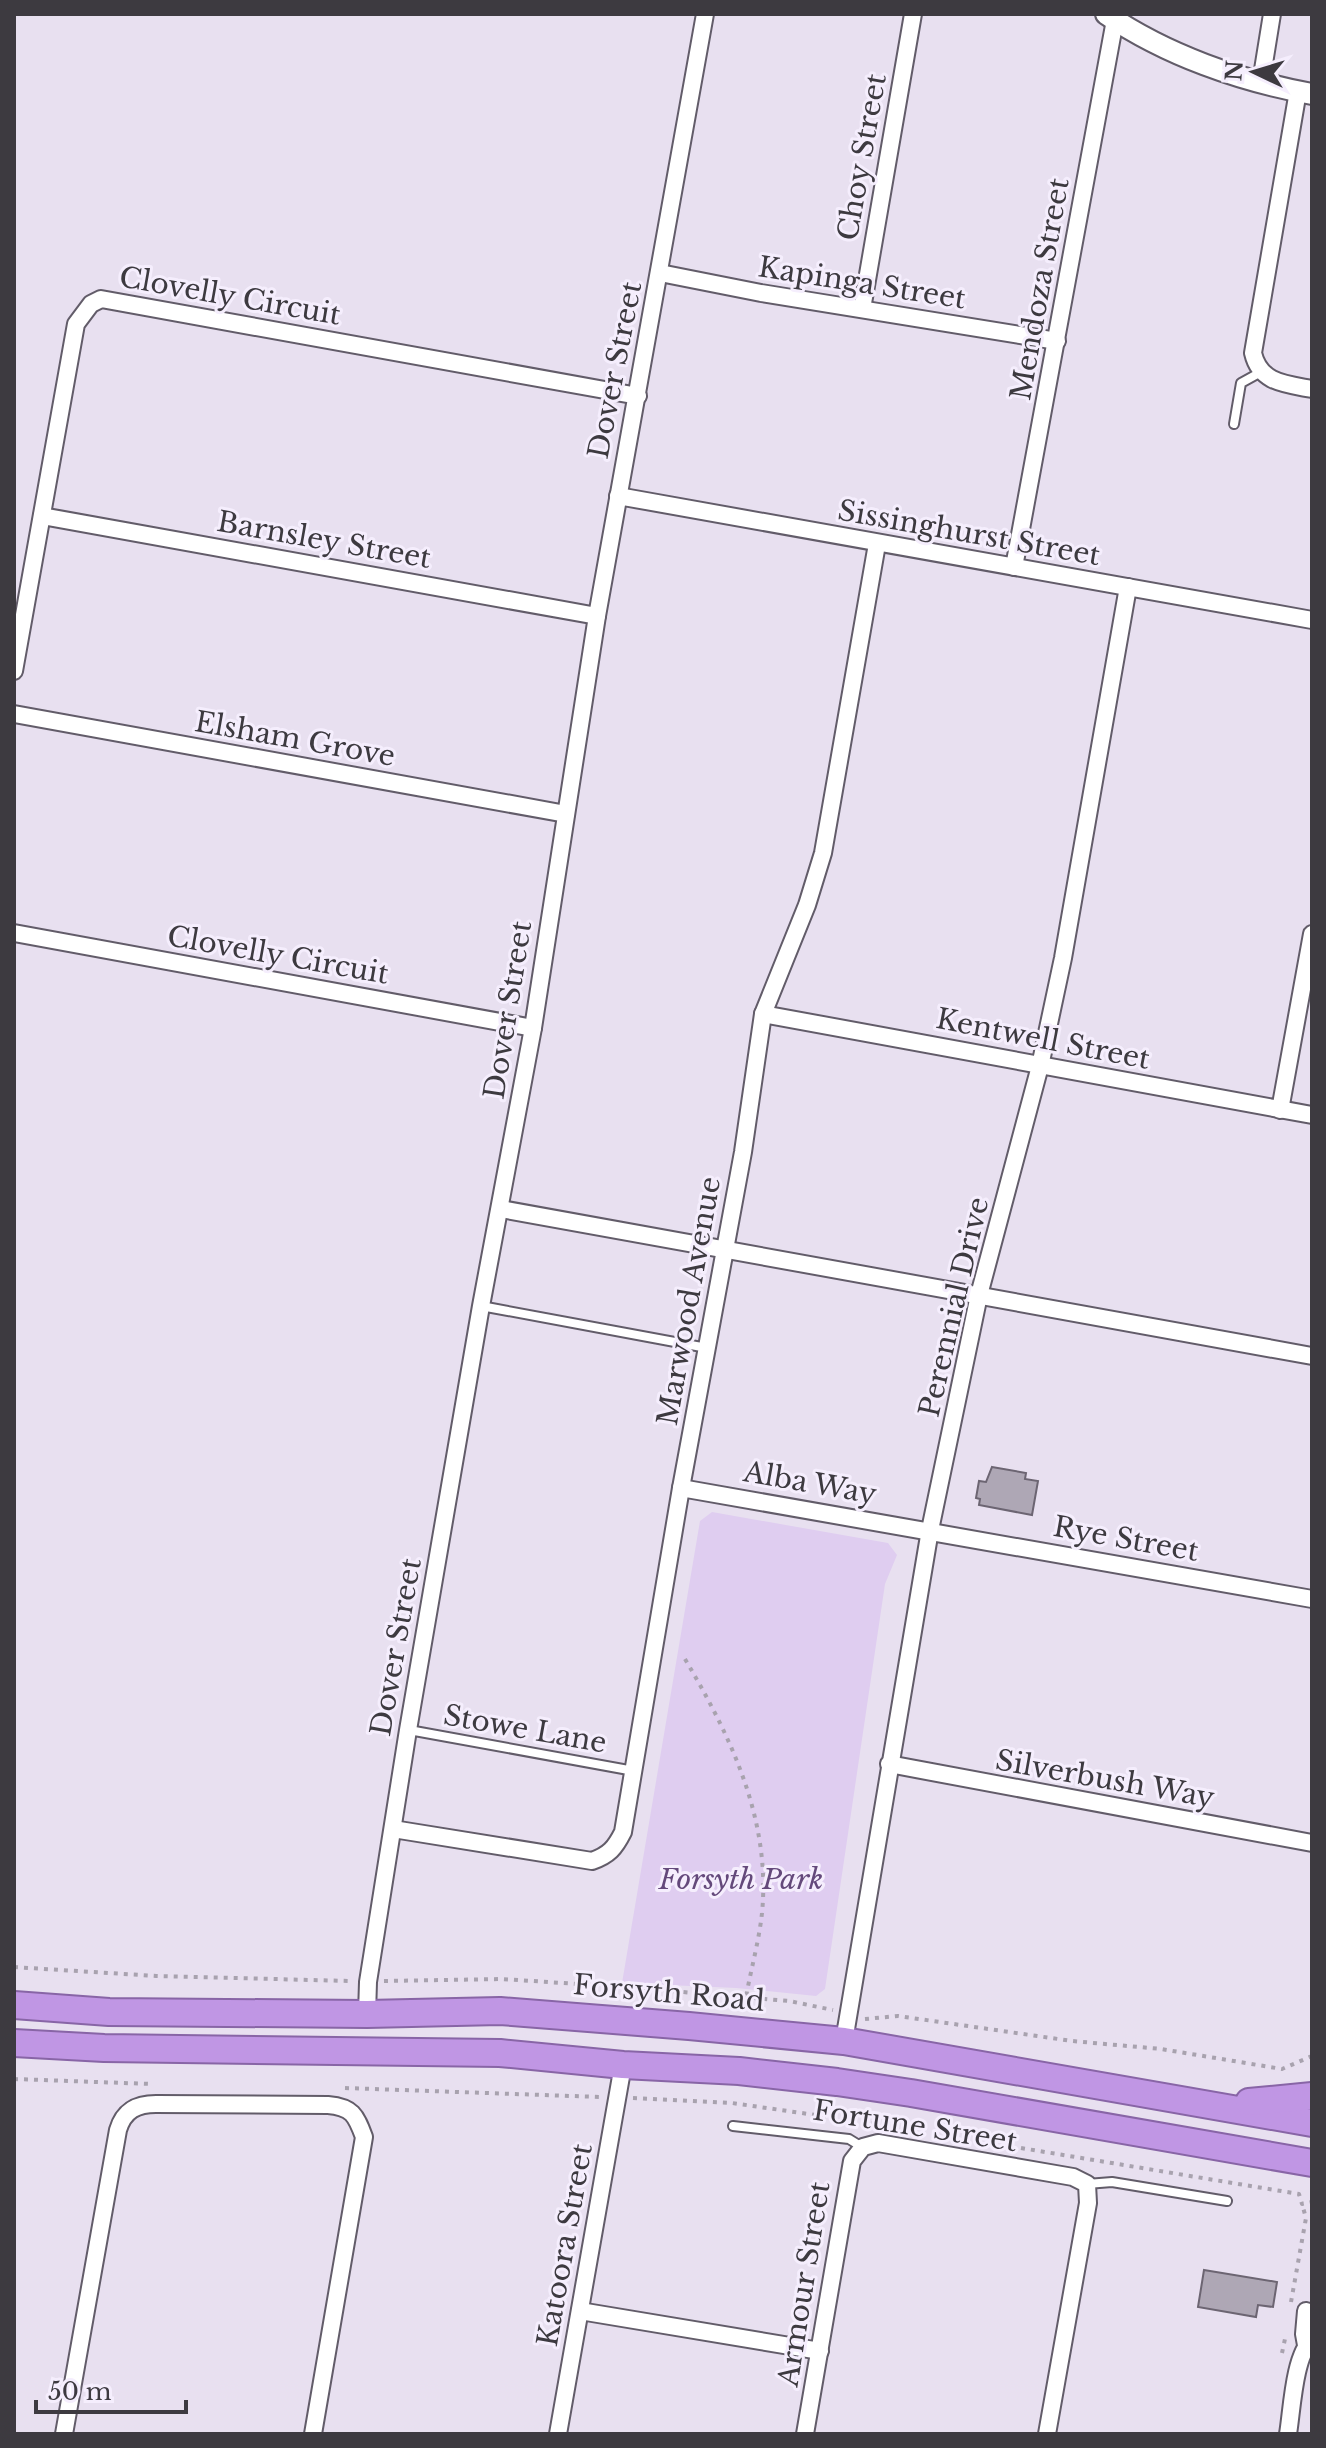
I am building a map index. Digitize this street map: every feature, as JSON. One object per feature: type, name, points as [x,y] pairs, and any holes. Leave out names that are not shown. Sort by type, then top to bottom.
[{"type":"highway","name":"Forsyth Road","points":[[14,2005],[109,2012],[367,2014],[500,2011],[844,2041],[1312,2123]]},
{"type":"highway","points":[[365,2052],[367,2014]]},
{"type":"highway","points":[[837,2082],[844,2041]]},
{"type":"highway","points":[[14,2043],[104,2048],[500,2053],[623,2065],[739,2071],[837,2082],[1310,2165]]},
{"type":"highway","points":[[1197,2104],[1312,2096]]},
{"type":"street","name":"Dover Street","points":[[367,2014],[368,1982],[408,1730],[481,1306],[533,1028],[597,616],[705,14]]},
{"type":"street","name":"Choy Street","points":[[862,309],[913,14]]},
{"type":"street","points":[[1261,82],[1272,14]]},
{"type":"street","points":[[1110,17],[1189,58],[1261,82],[1305,92],[1253,353],[1261,372],[1275,382],[1312,389]]},
{"type":"street","name":"Mendoza Street","points":[[1014,567],[1057,341],[1110,17]]},
{"type":"street","name":"Kapinga Street","points":[[660,273],[1057,341]]},
{"type":"street","name":"Clovelly Circuit","points":[[14,671],[76,324],[91,304],[101,299],[638,396]]},
{"type":"street","name":"Sissinghurst Street","points":[[618,496],[1312,620]]},
{"type":"street","name":"Barnsley Street","points":[[42,516],[597,616]]},
{"type":"street","name":"Marwood Avenue","points":[[393,1829],[592,1861],[606,1856],[615,1848],[623,1832],[681,1488],[743,1152],[763,1014],[807,905],[823,853],[877,544]]},
{"type":"street","name":"Perennial Drive","points":[[844,2041],[930,1530],[979,1295],[1040,1066],[1063,958],[1128,587]]},
{"type":"street","name":"Elsham Grove","points":[[14,714],[566,814]]},
{"type":"street","name":"Clovelly Circuit","points":[[14,933],[533,1028]]},
{"type":"street","points":[[1280,1110],[1312,934]]},
{"type":"street","name":"Kentwell Street","points":[[763,1014],[1312,1115]]},
{"type":"street","points":[[501,1209],[1312,1356]]},
{"type":"street","name":"Alba Way","points":[[681,1488],[930,1530]]},
{"type":"street","name":"Rye Street","points":[[930,1530],[1312,1599]]},
{"type":"street","name":"Silverbush Way","points":[[889,1764],[1312,1843]]},
{"type":"street","name":"Katoora Street","points":[[558,2434],[623,2065]]},
{"type":"street","points":[[64,2434],[118,2130],[125,2114],[146,2104],[328,2105],[344,2107],[359,2121],[364,2137],[313,2434]]},
{"type":"street","name":"Fortune Street","points":[[863,2147],[883,2143],[1073,2177],[1087,2184]]},
{"type":"street","name":"Armour Street","points":[[805,2434],[849,2173],[852,2161],[863,2147]]},
{"type":"street","points":[[1047,2434],[1088,2203],[1087,2184]]},
{"type":"street","points":[[580,2311],[820,2351]]},
{"type":"street","points":[[1288,2434],[1300,2363],[1309,2343],[1304,2334],[1306,2311]]},
{"type":"lane","points":[[1234,424],[1241,383],[1261,372]]},
{"type":"lane","points":[[481,1306],[707,1348]]},
{"type":"lane","name":"Stowe Lane","points":[[408,1730],[634,1771]]},
{"type":"lane","name":"Fortune Street","points":[[733,2126],[849,2139],[863,2147]]},
{"type":"lane","name":"Fortune Street","points":[[1087,2184],[1112,2182],[1227,2201]]},
{"type":"path","points":[[685,1659],[718,1714],[741,1771],[760,1833],[762,1913],[746,1997]]},
{"type":"path","points":[[14,2079],[164,2085]]},
{"type":"path","points":[[332,2088],[499,2091],[732,2103],[878,2124]]},
{"type":"path","points":[[1018,2147],[1299,2194],[1302,2204],[1312,2202]]},
{"type":"green space","name":"Forsyth Park","points":[[712,1512],[888,1543],[897,1555],[885,1584],[825,1989],[816,1996],[736,1988],[622,1983],[700,1521]]},
{"type":"building","points":[[992,1467],[1026,1473],[1025,1479],[1038,1481],[1032,1515],[979,1505],[980,1499],[976,1498],[979,1481],[986,1482]]},
{"type":"building","points":[[1204,2270],[1277,2282],[1273,2307],[1258,2305],[1256,2317],[1198,2307]]}]
